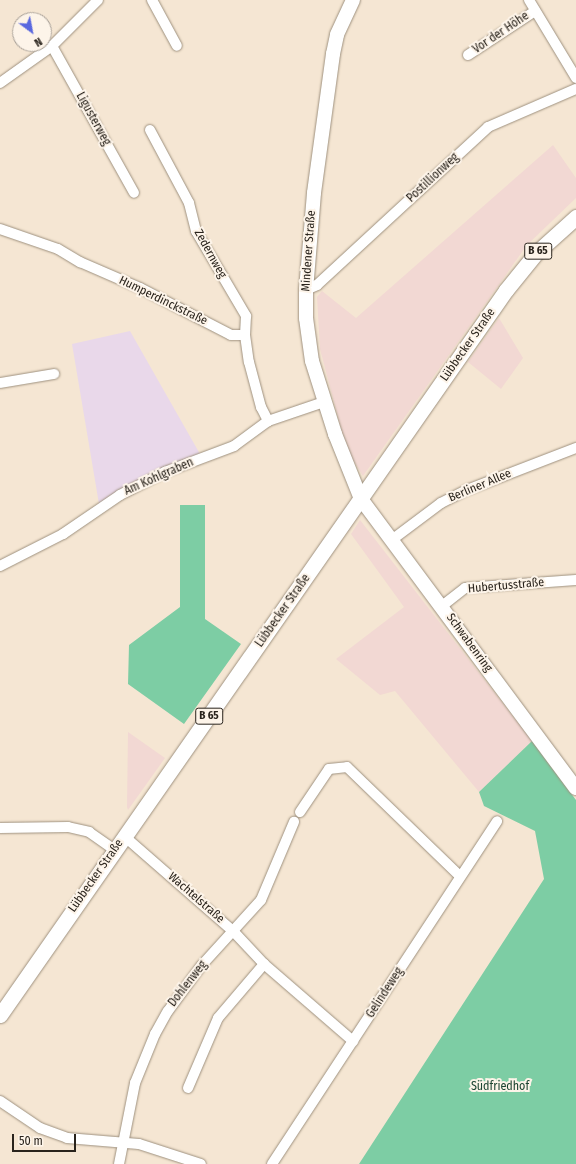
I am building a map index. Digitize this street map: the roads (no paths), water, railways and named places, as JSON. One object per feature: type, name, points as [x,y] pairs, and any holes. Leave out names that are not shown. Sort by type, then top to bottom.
[{"type":"main road","name":"Lübbecker Straße","points":[[0,1015],[506,290],[536,253],[576,217]]},
{"type":"street","points":[[52,46],[98,0]]},
{"type":"street","points":[[152,0],[177,46]]},
{"type":"street","name":"Mindener Straße","points":[[353,0],[337,35],[333,54],[314,193],[306,290],[310,348],[324,402],[360,498]]},
{"type":"street","name":"Vor der Höhe","points":[[529,0],[576,78]]},
{"type":"street","name":"Vor der Höhe","points":[[468,55],[535,10]]},
{"type":"street","name":"Ligusterweg","points":[[52,46],[134,193]]},
{"type":"street","points":[[0,83],[44,52]]},
{"type":"street","name":"Postillionweg","points":[[306,290],[317,285],[488,127],[576,89]]},
{"type":"street","name":"Zedernweg","points":[[150,130],[189,203],[196,231],[246,316],[245,335]]},
{"type":"street","name":"Humperdinckstraße","points":[[0,229],[58,249],[80,262],[140,288],[231,335],[245,335]]},
{"type":"street","points":[[245,335],[248,362],[261,407],[268,421]]},
{"type":"street","points":[[0,383],[54,374]]},
{"type":"street","name":"Am Kohlgraben","points":[[0,566],[63,534],[120,495],[165,472],[234,446],[268,421],[324,402]]},
{"type":"street","name":"Berliner Allee","points":[[393,539],[441,503],[467,490],[576,448]]},
{"type":"street","name":"Schwabenring","points":[[360,498],[393,539],[576,788]]},
{"type":"street","name":"Hubertusstraße","points":[[442,606],[465,588],[576,581]]},
{"type":"street","points":[[300,812],[329,769],[347,767],[460,876]]},
{"type":"street","name":"Gelindeweg","points":[[272,1164],[497,821]]},
{"type":"street","name":"Dohlenweg","points":[[119,1164],[135,1083],[155,1034],[168,1011],[196,971],[234,932],[261,900],[294,822]]},
{"type":"street","points":[[0,828],[68,827],[89,832],[115,850]]},
{"type":"street","name":"Wachtelstraße","points":[[124,836],[234,932],[264,964],[353,1041]]},
{"type":"street","points":[[188,1088],[218,1018],[264,964]]},
{"type":"street","points":[[0,1101],[40,1128],[67,1138],[156,1148],[201,1164]]},
{"type":"park label","name":"Südfriedhof","points":[[500,1087]]}]
